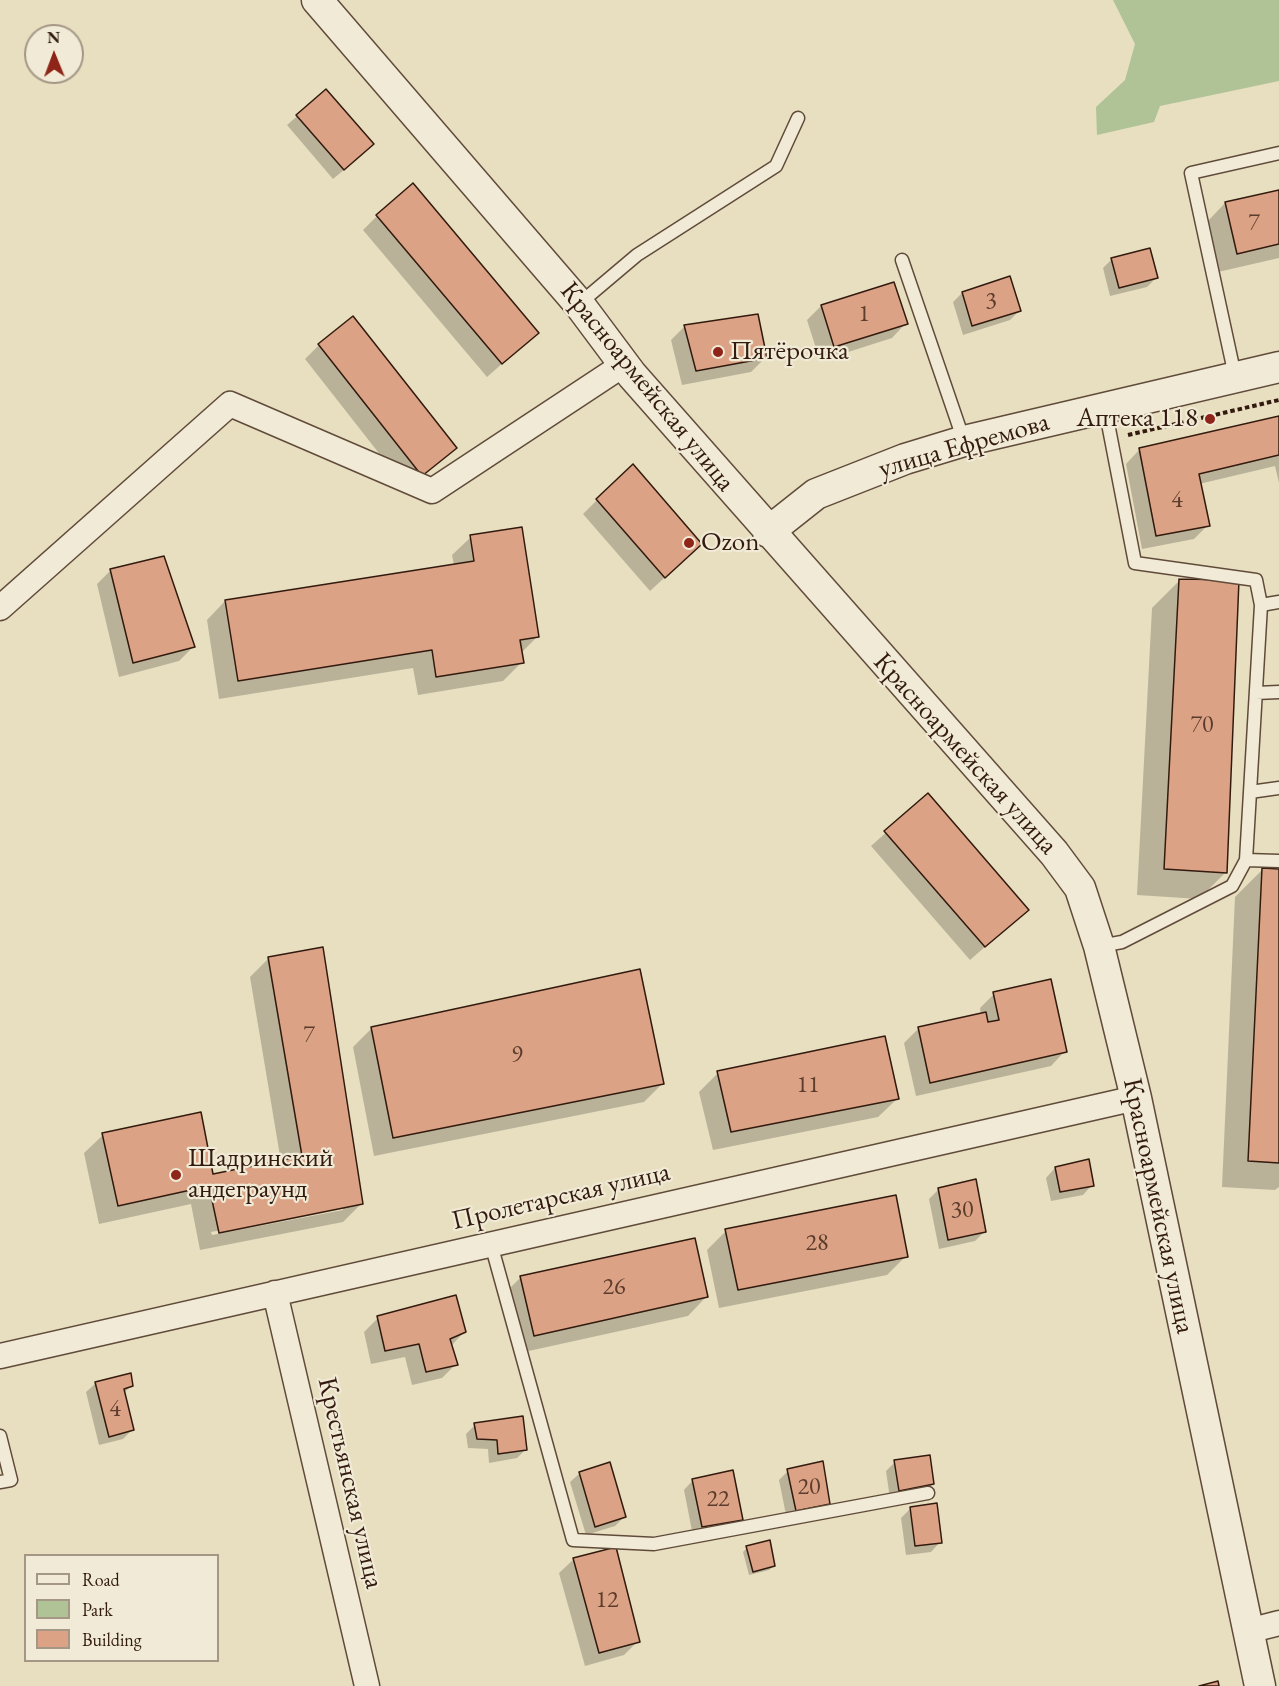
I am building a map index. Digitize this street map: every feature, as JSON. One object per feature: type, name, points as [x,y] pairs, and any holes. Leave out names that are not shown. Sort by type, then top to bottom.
[{"type":"street","name":"Красноармейская улица","points":[[317,0],[579,304],[623,365],[768,532],[1054,853],[1080,888],[1098,946],[1136,1098],[1260,1686]]},
{"type":"street","points":[[0,608],[230,404],[432,491],[623,365]]},
{"type":"street","name":"улица Ефремова","points":[[768,532],[816,494],[905,459],[964,441],[1279,367]]},
{"type":"street","name":"Пролетарская улица","points":[[0,1356],[1136,1098]]},
{"type":"street","name":"Крестьянская улица","points":[[275,1293],[367,1686]]},
{"type":"street","points":[[1248,1630],[1279,1623]]},
{"type":"lane","points":[[579,304],[637,255],[776,166],[798,118]]},
{"type":"lane","points":[[1236,377],[1191,173],[1279,153]]},
{"type":"lane","points":[[902,260],[964,441]]},
{"type":"lane","points":[[1098,946],[1122,942],[1232,886],[1246,860],[1261,605],[1256,579],[1135,563],[1105,408]]},
{"type":"lane","points":[[1261,605],[1279,602]]},
{"type":"lane","points":[[1256,693],[1279,692]]},
{"type":"lane","points":[[1250,792],[1279,788]]},
{"type":"lane","points":[[1246,860],[1279,861]]},
{"type":"lane","points":[[491,1244],[573,1540],[654,1544],[928,1493]]},
{"type":"lane","points":[[0,1436],[11,1480],[0,1482]]},
{"type":"path","points":[[1111,439],[1279,400]]},
{"type":"green space","points":[[1113,0],[1279,0],[1279,81],[1160,106],[1154,122],[1097,135],[1096,107],[1125,80],[1135,44]]},
{"type":"building","points":[[326,89],[374,144],[344,170],[296,115]]},
{"type":"building","points":[[413,183],[539,333],[502,364],[376,215]]},
{"type":"building","points":[[1279,190],[1279,244],[1237,254],[1225,202]]},
{"type":"building","points":[[1150,248],[1158,278],[1119,288],[1111,258]]},
{"type":"building","points":[[1010,276],[1021,311],[972,326],[962,292]]},
{"type":"building","points":[[894,282],[908,324],[834,347],[821,305]]},
{"type":"building","points":[[758,314],[767,358],[696,371],[684,325]]},
{"type":"building","points":[[353,316],[457,448],[422,476],[318,344]]},
{"type":"building","points":[[1279,416],[1279,455],[1199,474],[1210,526],[1156,536],[1139,448]]},
{"type":"building","points":[[633,464],[702,544],[665,578],[596,499]]},
{"type":"building","points":[[522,527],[539,637],[520,640],[524,663],[436,677],[432,650],[238,681],[225,600],[474,561],[470,535]]},
{"type":"building","points":[[164,556],[195,647],[133,663],[110,569]]},
{"type":"building","points":[[1179,579],[1239,580],[1227,873],[1164,869]]},
{"type":"building","points":[[928,793],[1029,910],[985,947],[884,831]]},
{"type":"building","points":[[1262,868],[1279,869],[1279,1163],[1248,1161]]},
{"type":"building","points":[[323,947],[363,1204],[219,1233],[209,1186],[118,1206],[102,1133],[201,1112],[213,1174],[302,1156],[268,957]]},
{"type":"building","points":[[640,969],[664,1084],[393,1138],[371,1027]]},
{"type":"building","points":[[1051,979],[1067,1052],[930,1083],[918,1027],[986,1012],[988,1022],[999,1020],[993,992]]},
{"type":"building","points":[[885,1036],[899,1099],[731,1132],[717,1071]]},
{"type":"building","points":[[1089,1159],[1094,1186],[1060,1192],[1055,1167]]},
{"type":"building","points":[[976,1179],[986,1232],[948,1240],[938,1188]]},
{"type":"building","points":[[896,1195],[908,1257],[738,1290],[725,1229]]},
{"type":"building","points":[[695,1238],[708,1297],[534,1336],[520,1276]]},
{"type":"building","points":[[456,1295],[466,1332],[450,1339],[458,1365],[426,1372],[419,1344],[385,1351],[377,1316]]},
{"type":"building","points":[[131,1373],[133,1386],[124,1389],[134,1430],[109,1437],[95,1382]]},
{"type":"building","points":[[523,1416],[527,1450],[498,1454],[497,1440],[477,1439],[474,1423]]},
{"type":"building","points":[[930,1455],[934,1484],[899,1491],[894,1460]]},
{"type":"building","points":[[823,1461],[830,1504],[796,1511],[787,1469]]},
{"type":"building","points":[[610,1462],[626,1517],[595,1527],[579,1472]]},
{"type":"building","points":[[733,1470],[743,1520],[702,1527],[692,1479]]},
{"type":"building","points":[[937,1503],[942,1543],[915,1546],[910,1507]]},
{"type":"building","points":[[770,1540],[775,1566],[753,1572],[746,1546]]},
{"type":"building","points":[[616,1547],[640,1642],[599,1653],[573,1558]]},
{"type":"building","points":[[1218,1681],[1219,1686],[1199,1686]]},
{"type":"place","name":"Пятёрочка","points":[[718,352]]},
{"type":"place","name":"Аптека 118","points":[[1210,419]]},
{"type":"place","name":"Ozon","points":[[689,543]]},
{"type":"place","name":"Шадринский андеграунд","points":[[176,1175]]}]
